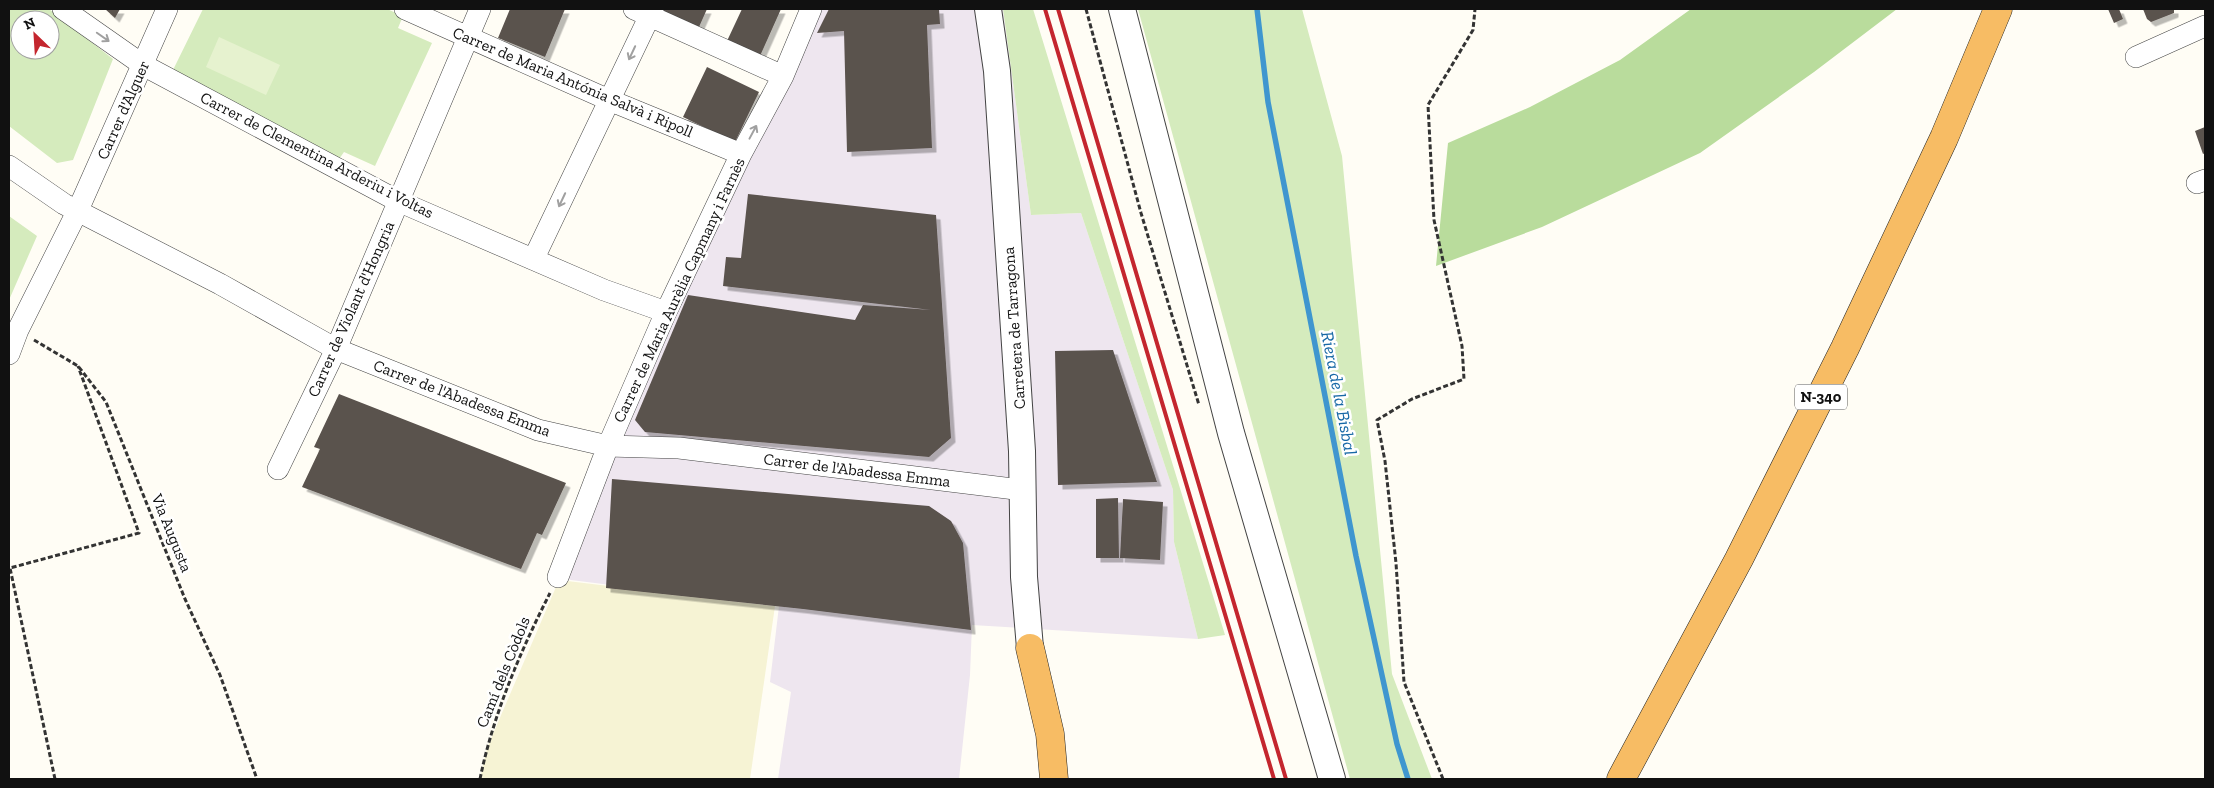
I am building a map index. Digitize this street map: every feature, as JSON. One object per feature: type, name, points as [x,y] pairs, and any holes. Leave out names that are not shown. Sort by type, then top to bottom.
[{"type":"highway","name":"N-340","points":[[1621,779],[1739,559],[1845,348],[1944,138],[1998,9]]},
{"type":"highway","points":[[1030,648],[1036,779]]},
{"type":"highway","points":[[1030,648],[1050,734],[1054,779]]},
{"type":"street","name":"Carrer de Clementina Arderiu i Voltas","points":[[63,9],[143,65],[398,201],[534,258],[604,290],[666,312]]},
{"type":"street","name":"Carrer d'Alguer","points":[[9,354],[18,330],[78,210],[167,9]]},
{"type":"street","name":"Carrer de Maria Antónia Salvà i Ripoll","points":[[405,9],[610,100],[741,154]]},
{"type":"street","name":"Carrer de Violant d'Hongria","points":[[278,469],[336,349],[480,9]]},
{"type":"street","name":"Carrer de Maria Aurèlia Capmany i Farnès","points":[[558,577],[608,446],[666,312],[741,154],[783,76],[811,9]]},
{"type":"street","name":"Carretera de Tarragona","points":[[988,9],[997,71],[1022,451],[1024,577],[1030,648]]},
{"type":"street","points":[[1122,9],[1231,434],[1332,779]]},
{"type":"street","points":[[534,258],[610,100],[646,11],[783,76]]},
{"type":"street","points":[[2136,57],[2205,26]]},
{"type":"street","name":"Carrer de l'Abadessa Emma","points":[[9,166],[64,204],[220,284],[336,349],[538,430],[608,446],[679,448],[1022,490]]},
{"type":"path","points":[[1443,779],[1404,682],[1396,563],[1385,461],[1376,420],[1412,399],[1464,379],[1462,346],[1434,220],[1428,105],[1473,30],[1475,9]]},
{"type":"path","name":"Via Augusta","points":[[18,330],[78,366],[106,402],[185,599],[220,675],[257,779]]},
{"type":"path","points":[[55,779],[10,568],[139,533],[78,366]]},
{"type":"path","name":"Camí dels Còdols","points":[[480,779],[487,748],[527,639],[558,577]]},
{"type":"shaded area","points":[[804,9],[1003,9],[1031,215],[1081,213],[1173,490],[1174,542],[1198,639],[972,625],[970,675],[959,779],[778,779],[791,692],[770,682],[779,606],[571,580],[552,574]]},
{"type":"shaded area","points":[[559,580],[775,606],[750,779],[480,779],[487,748]]},
{"type":"green space","points":[[9,9],[50,10],[10,10],[10,60],[60,60],[60,18],[113,59],[73,160],[57,163],[9,126]]},
{"type":"green space","points":[[203,9],[387,9],[403,16],[398,28],[432,43],[375,166],[344,152],[337,162],[173,70]]},
{"type":"green space","points":[[1003,9],[1033,9],[1225,635],[1198,639],[1174,542],[1173,490],[1081,213],[1031,215]]},
{"type":"green space","points":[[1138,9],[1302,9],[1342,156],[1392,674],[1432,779],[1350,779]]},
{"type":"green space","points":[[1691,9],[1897,9],[1814,72],[1700,153],[1542,227],[1436,266],[1448,143],[1530,107],[1620,60]]},
{"type":"green space","points":[[219,37],[280,65],[266,95],[206,67]]},
{"type":"green space","points":[[9,216],[37,236],[9,300]]},
{"type":"building","points":[[105,9],[120,9],[115,18]]},
{"type":"building","points":[[510,9],[565,9],[545,57],[498,38]]},
{"type":"building","points":[[662,9],[707,9],[699,27]]},
{"type":"building","points":[[742,9],[781,9],[760,56],[727,41]]},
{"type":"building","points":[[829,9],[939,9],[940,24],[927,25],[932,148],[847,152],[844,31],[817,33]]},
{"type":"building","points":[[2108,9],[2119,9],[2123,19],[2114,23]]},
{"type":"building","points":[[2143,9],[2174,9],[2174,13],[2151,22],[2147,19]]},
{"type":"building","points":[[707,67],[759,92],[735,142],[683,117]]},
{"type":"building","points":[[2205,127],[2205,153],[2203,154],[2195,131]]},
{"type":"building","points":[[748,194],[936,215],[951,438],[929,457],[645,432],[635,420],[688,295],[855,320],[863,305],[931,310],[723,286],[726,257],[741,258]]},
{"type":"building","points":[[1113,350],[1157,482],[1058,485],[1055,351]]},
{"type":"building","points":[[339,394],[566,483],[542,535],[537,533],[521,569],[302,487],[320,449],[314,447]]},
{"type":"building","points":[[612,479],[929,506],[951,521],[963,543],[971,630],[803,609],[606,588]]},
{"type":"building","points":[[1118,498],[1119,558],[1096,558],[1096,499]]},
{"type":"building","points":[[1123,499],[1163,502],[1160,560],[1120,558]]},
{"type":"waterway","name":"Riera de la Bisbal","points":[[1257,9],[1268,102],[1356,556],[1397,744],[1408,779]]},
{"type":"railway","points":[[1045,9],[1274,779]]},
{"type":"railway","points":[[1058,9],[1286,779]]}]
